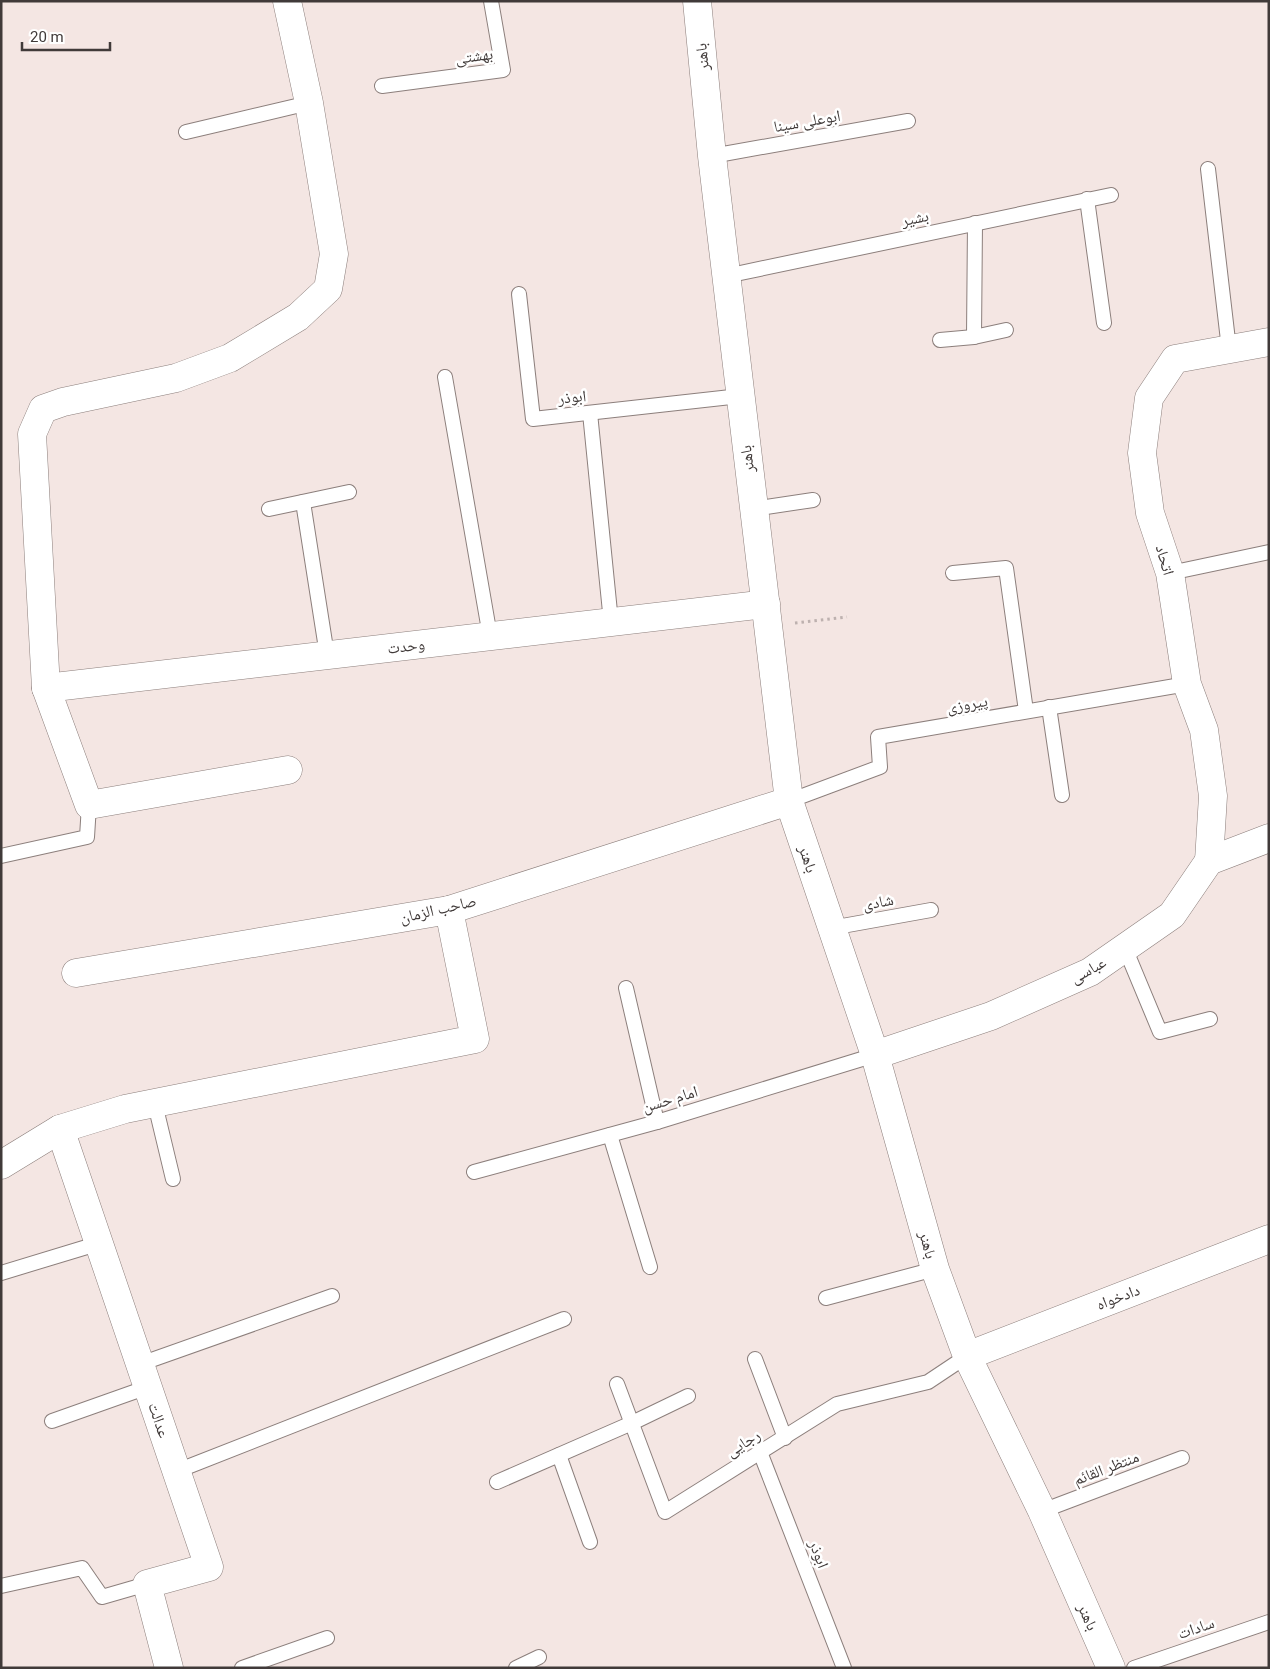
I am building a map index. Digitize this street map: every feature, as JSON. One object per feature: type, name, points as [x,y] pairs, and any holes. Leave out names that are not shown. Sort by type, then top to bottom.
[{"type":"street","points":[[287,1],[308,103],[334,254],[328,289],[298,317],[230,358],[176,378],[63,402],[43,409],[32,434],[46,688],[89,805],[288,770]]},
{"type":"street","name":"باهنر","points":[[697,1],[712,156],[789,801],[875,1055],[935,1269],[967,1356],[1042,1511],[1111,1668]]},
{"type":"street","name":"اتحاد","points":[[1209,861],[1213,796],[1204,730],[1187,684],[1170,573],[1150,513],[1142,453],[1149,398],[1175,359],[1269,342]]},
{"type":"street","name":"وحدت","points":[[46,688],[611,622],[767,615]]},
{"type":"street","name":"صاحب الزمان","points":[[76,973],[449,910],[789,801]]},
{"type":"street","points":[[1209,861],[1269,838]]},
{"type":"street","name":"عباسی","points":[[875,1055],[990,1016],[1090,972],[1172,915],[1209,861]]},
{"type":"street","points":[[1,1166],[60,1129],[125,1109],[475,1039],[449,910]]},
{"type":"street","name":"عدالت","points":[[60,1129],[209,1567],[147,1584]]},
{"type":"street","name":"دادخواه","points":[[967,1356],[1265,1244]]},
{"type":"street","points":[[147,1584],[169,1668]]},
{"type":"lane","name":"بهشتی","points":[[382,86],[503,70],[491,1]]},
{"type":"lane","points":[[186,132],[308,103]]},
{"type":"lane","name":"ابوعلی سینا","points":[[712,156],[908,121]]},
{"type":"lane","points":[[1208,169],[1229,349]]},
{"type":"lane","name":"بشیر","points":[[726,276],[1111,194]]},
{"type":"lane","points":[[1087,199],[1104,323]]},
{"type":"lane","points":[[974,337],[975,224]]},
{"type":"lane","name":"ابوذر","points":[[520,294],[534,419],[740,396]]},
{"type":"lane","points":[[940,340],[974,337],[1006,330]]},
{"type":"lane","points":[[445,377],[490,636]]},
{"type":"lane","points":[[590,413],[611,622]]},
{"type":"lane","points":[[269,509],[349,492]]},
{"type":"lane","points":[[753,509],[813,500]]},
{"type":"lane","points":[[303,502],[327,655]]},
{"type":"lane","points":[[1170,573],[1269,552]]},
{"type":"lane","points":[[953,573],[1006,568],[1026,711]]},
{"type":"lane","name":"پیروزی","points":[[789,801],[880,767],[878,737],[1187,684]]},
{"type":"lane","points":[[1049,707],[1062,795]]},
{"type":"lane","points":[[1,856],[87,837],[89,805]]},
{"type":"lane","name":"شادی","points":[[831,928],[931,910]]},
{"type":"lane","points":[[1125,948],[1160,1032],[1210,1018]]},
{"type":"lane","points":[[626,988],[657,1122]]},
{"type":"lane","name":"امام حسن","points":[[474,1172],[657,1122],[875,1055]]},
{"type":"lane","points":[[155,1104],[173,1179]]},
{"type":"lane","points":[[610,1135],[650,1267]]},
{"type":"lane","points":[[1,1274],[100,1244]]},
{"type":"lane","points":[[826,1298],[935,1269]]},
{"type":"lane","points":[[52,1421],[144,1376],[332,1296]]},
{"type":"lane","points":[[177,1471],[564,1319]]},
{"type":"lane","name":"رجایی","points":[[617,1384],[665,1512],[837,1404],[928,1382],[967,1356]]},
{"type":"lane","points":[[755,1360],[785,1438]]},
{"type":"lane","points":[[496,1482],[632,1423],[688,1396]]},
{"type":"lane","name":"ابوذر","points":[[760,1452],[844,1668]]},
{"type":"lane","points":[[559,1455],[590,1542]]},
{"type":"lane","name":"منتظر القائم","points":[[1042,1511],[1182,1458]]},
{"type":"lane","points":[[1,1586],[82,1568],[102,1597],[147,1584]]},
{"type":"lane","name":"سادات","points":[[1134,1668],[1269,1622]]},
{"type":"lane","points":[[242,1668],[327,1638]]},
{"type":"lane","points":[[516,1668],[539,1657]]},
{"type":"path","points":[[767,615],[847,617]]}]
